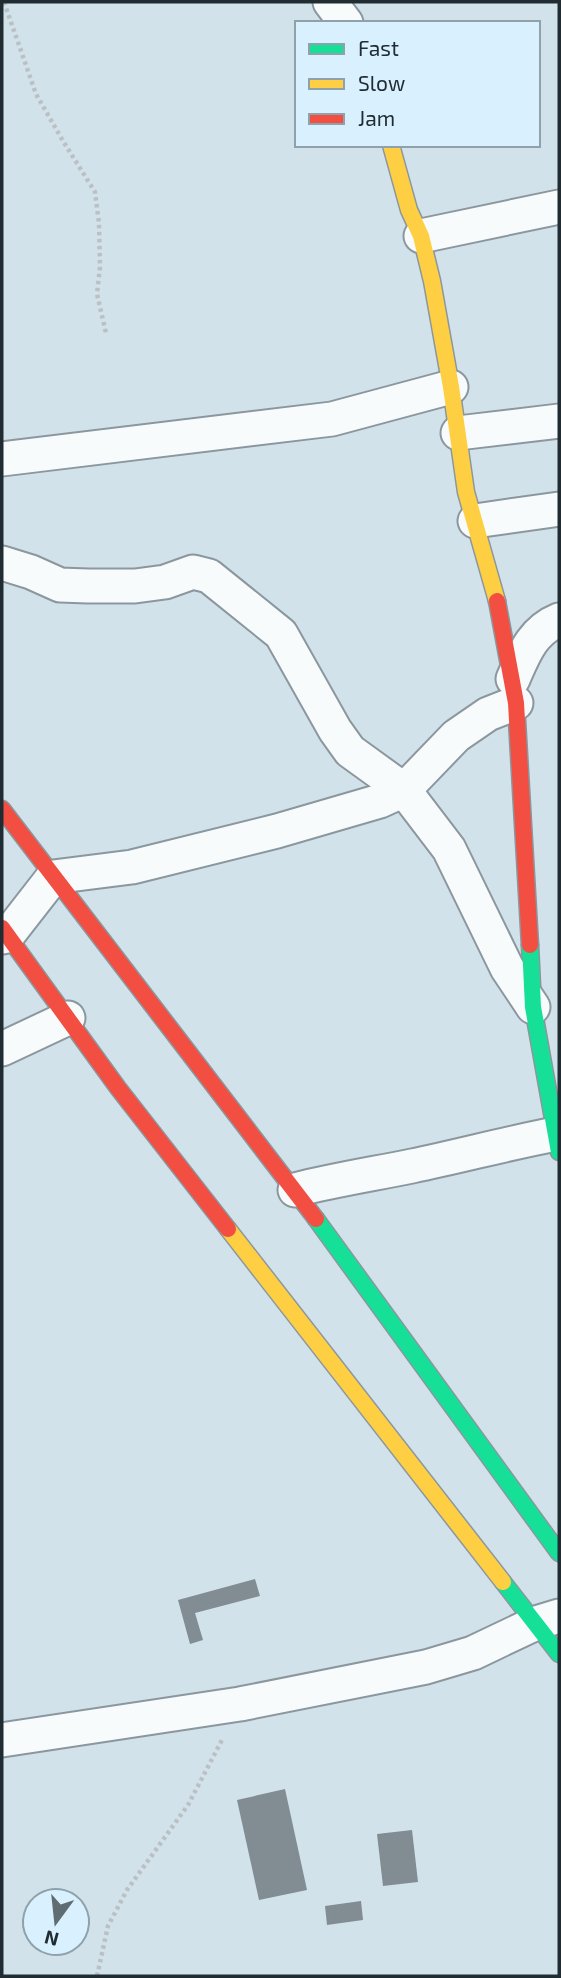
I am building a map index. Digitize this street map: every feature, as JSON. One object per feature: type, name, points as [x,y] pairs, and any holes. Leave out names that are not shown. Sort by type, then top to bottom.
[{"type":"main road","points":[[392,147],[409,210],[421,236],[432,281],[466,492],[501,616],[515,691],[533,1007],[558,1143]]},
{"type":"main road","points":[[2,809],[295,1190],[559,1553]]},
{"type":"main road","points":[[4,934],[135,1110],[547,1620],[559,1654]]},
{"type":"street","points":[[330,2],[344,21]]},
{"type":"street","points":[[421,236],[559,208]]},
{"type":"street","points":[[2,459],[332,419],[451,387]]},
{"type":"street","points":[[458,433],[559,421]]},
{"type":"street","points":[[475,521],[559,509]]},
{"type":"street","points":[[2,563],[32,572],[60,585],[135,586],[164,582],[193,572],[209,576],[281,634],[335,730],[350,751],[404,790],[449,849],[508,968],[533,1007]]},
{"type":"street","points":[[4,934],[53,877],[132,867],[345,813],[380,802],[404,790],[456,736],[515,691],[529,642],[549,624],[559,620]]},
{"type":"street","points":[[2,1049],[68,1018]]},
{"type":"street","points":[[295,1190],[494,1146],[558,1143]]},
{"type":"street","points":[[2,1740],[240,1703],[426,1667],[473,1653],[547,1620]]},
{"type":"path","points":[[4,2],[36,94],[95,192],[100,245],[97,294],[106,333]]},
{"type":"path","points":[[97,1976],[108,1926],[127,1890],[188,1805],[240,1703]]},
{"type":"building","points":[[255,1579],[260,1596],[195,1613],[203,1640],[190,1644],[178,1600]]},
{"type":"building","points":[[285,1789],[307,1890],[259,1900],[237,1800]]},
{"type":"building","points":[[412,1830],[418,1882],[383,1886],[377,1834]]},
{"type":"building","points":[[361,1901],[363,1920],[327,1925],[325,1906]]},
{"type":"traffic: fast","points":[[530,945],[533,1007],[559,1152]]},
{"type":"traffic: fast","points":[[316,1219],[559,1553]]},
{"type":"traffic: fast","points":[[503,1582],[559,1654]]},
{"type":"traffic: slow","points":[[392,147],[409,210],[421,236],[432,281],[466,492],[497,601]]},
{"type":"traffic: slow","points":[[228,1229],[503,1582]]},
{"type":"traffic: jam","points":[[497,601],[516,703],[530,945]]},
{"type":"traffic: jam","points":[[2,809],[316,1219]]},
{"type":"traffic: jam","points":[[2,928],[118,1088],[228,1229]]}]
